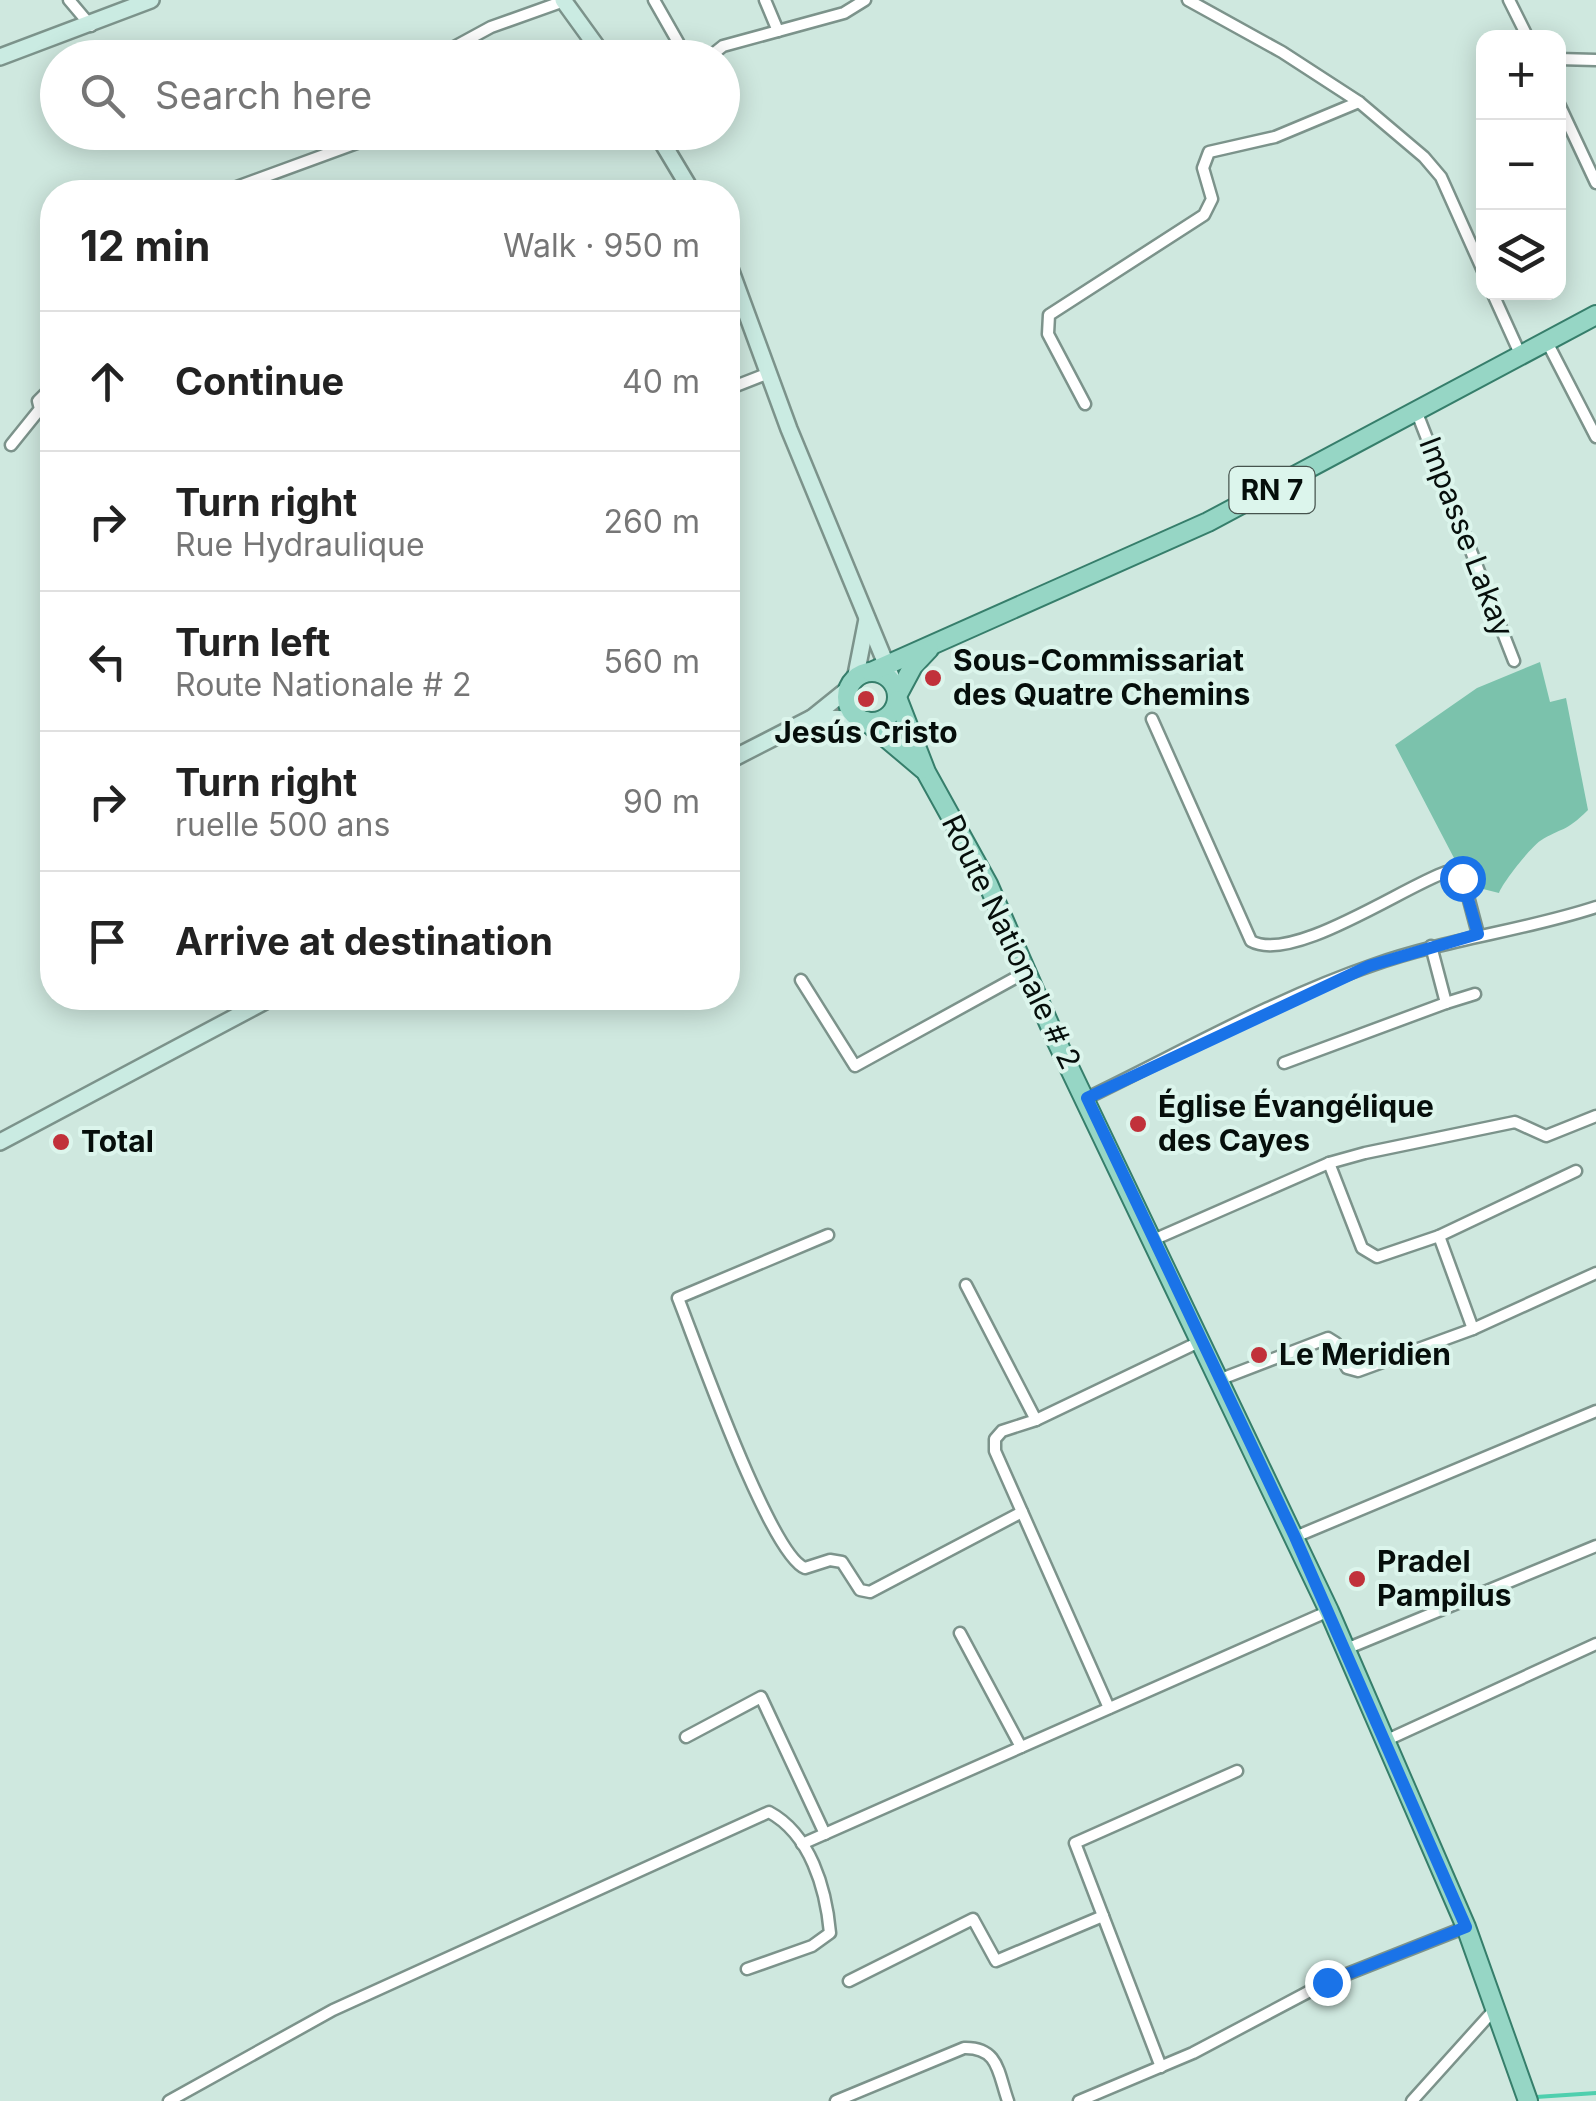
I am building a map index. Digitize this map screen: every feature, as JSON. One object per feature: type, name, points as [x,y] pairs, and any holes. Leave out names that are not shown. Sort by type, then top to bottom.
[{"type":"main road","points":[[50,40],[151,0]]},
{"type":"main road","points":[[563,1],[591,40]]},
{"type":"main road","points":[[0,57],[40,43]]},
{"type":"main road","points":[[667,150],[685,180]]},
{"type":"main road","points":[[740,295],[868,615],[865,676],[850,708],[863,720]]},
{"type":"main road","name":"RN 7","points":[[865,676],[1208,522],[1596,315]]},
{"type":"main road","points":[[865,676],[868,615]]},
{"type":"main road","name":"RN 7","points":[[897,694],[913,666],[936,642]]},
{"type":"main road","points":[[740,755],[812,718],[865,676],[886,676],[897,694],[884,720],[812,718]]},
{"type":"main road","name":"Route Nationale # 2","points":[[897,694],[926,772],[988,884],[1329,1612],[1466,1927],[1528,2101]]},
{"type":"main road","name":"Route Nationale # 2","points":[[863,720],[926,772]]},
{"type":"main road","points":[[0,1142],[248,1010]]},
{"type":"street","points":[[69,0],[91,26]]},
{"type":"street","points":[[654,0],[677,40]]},
{"type":"street","points":[[765,0],[778,31]]},
{"type":"street","points":[[740,42],[844,13],[865,0]]},
{"type":"street","points":[[1188,0],[1282,52],[1359,102],[1440,177],[1476,256]]},
{"type":"street","points":[[1509,0],[1524,30]]},
{"type":"street","points":[[467,40],[491,27],[563,1]]},
{"type":"street","points":[[1566,58],[1596,60]]},
{"type":"street","points":[[1085,404],[1048,334],[1049,315],[1204,215],[1212,199],[1203,168],[1209,152],[1275,137],[1359,102]]},
{"type":"street","points":[[1566,119],[1596,183]]},
{"type":"street","points":[[258,180],[348,150]]},
{"type":"street","points":[[1496,300],[1521,356]]},
{"type":"street","points":[[1547,342],[1596,437]]},
{"type":"street","points":[[740,384],[769,373]]},
{"type":"street","points":[[12,445],[40,409]]},
{"type":"street","name":"Impasse Lakay","points":[[1417,413],[1514,661]]},
{"type":"street","points":[[1152,719],[1251,941],[1268,947],[1324,930],[1446,872],[1457,874],[1465,885],[1478,934]]},
{"type":"street","points":[[1087,1098],[1352,974],[1431,946],[1555,920],[1596,907]]},
{"type":"street","points":[[1431,946],[1446,1003]]},
{"type":"street","points":[[801,980],[854,1066],[1026,972]]},
{"type":"street","points":[[1284,1063],[1475,994]]},
{"type":"street","points":[[1153,1240],[1328,1163],[1515,1122],[1546,1136],[1596,1116]]},
{"type":"street","points":[[1328,1163],[1365,1252],[1383,1256],[1439,1236],[1576,1172]]},
{"type":"street","points":[[828,1235],[678,1298],[756,1496],[790,1559],[805,1568],[830,1560],[842,1562],[860,1590],[870,1592],[1022,1512]]},
{"type":"street","points":[[1439,1236],[1472,1329]]},
{"type":"street","points":[[1221,1379],[1322,1338],[1332,1339],[1347,1368],[1358,1371],[1472,1329],[1596,1272]]},
{"type":"street","points":[[966,1285],[1036,1420]]},
{"type":"street","points":[[1109,1708],[994,1445],[1002,1431],[1036,1420],[1202,1340]]},
{"type":"street","points":[[1295,1537],[1596,1411]]},
{"type":"street","points":[[1346,1650],[1596,1546]]},
{"type":"street","points":[[802,1844],[1329,1612]]},
{"type":"street","points":[[960,1633],[1021,1747]]},
{"type":"street","points":[[1386,1740],[1596,1644]]},
{"type":"street","points":[[686,1737],[761,1697],[825,1834]]},
{"type":"street","points":[[1161,2066],[1075,1843],[1237,1772]]},
{"type":"street","points":[[169,2101],[333,2010],[536,1914],[596,1893],[769,1812],[792,1824],[828,1907],[830,1933],[812,1946],[747,1969]]},
{"type":"street","points":[[849,1981],[973,1918],[996,1961],[1103,1916]]},
{"type":"street","points":[[1079,2101],[1161,2066],[1327,1982],[1466,1927]]},
{"type":"street","points":[[1412,2101],[1494,2010]]},
{"type":"street","points":[[836,2101],[964,2048],[982,2047],[991,2054],[1008,2101]]},
{"type":"green space","points":[[1540,662],[1550,702],[1566,698],[1588,810],[1536,845],[1499,893],[1475,887],[1469,864],[1454,858],[1395,745],[1477,688]]},
{"type":"waterway","points":[[1536,2097],[1596,2093]]},
{"type":"place","name":"Sous-Commissariat des Quatre Chemins","points":[[933,678]]},
{"type":"place","name":"Jesús Cristo","points":[[866,699]]},
{"type":"place","name":"Église Évangélique des Cayes","points":[[1138,1124]]},
{"type":"place","name":"Total","points":[[61,1142]]},
{"type":"place","name":"Le Meridien","points":[[1259,1355]]},
{"type":"place","name":"Pradel Pampilus","points":[[1357,1579]]},
{"type":"route","points":[[1327,1982],[1466,1927],[1295,1537],[1087,1098],[1369,966],[1478,934],[1462,878]]}]
